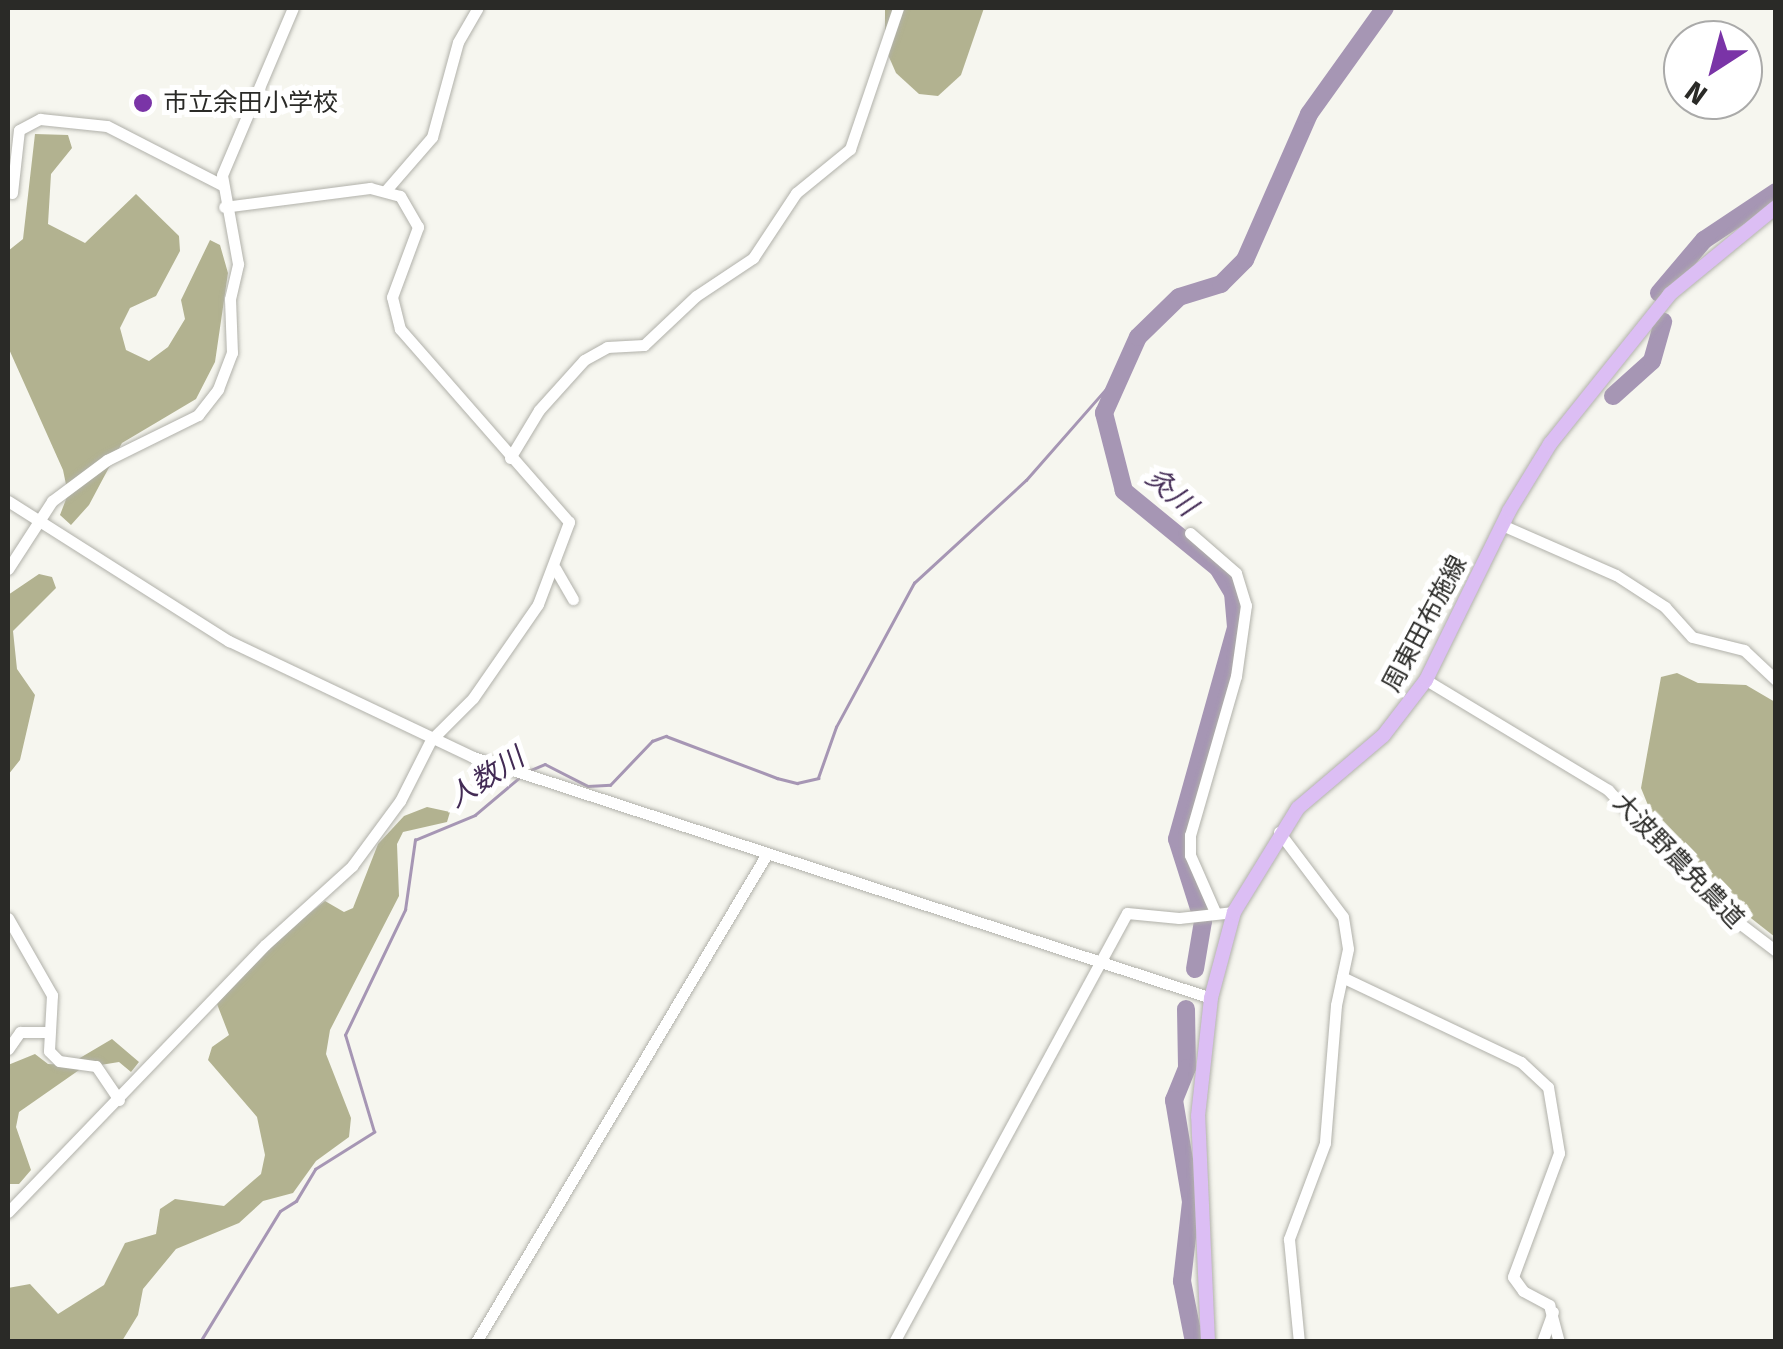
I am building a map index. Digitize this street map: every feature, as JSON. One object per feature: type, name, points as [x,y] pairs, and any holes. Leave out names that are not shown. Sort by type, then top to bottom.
[{"type":"main road","name":"周東田布施線","points":[[1208,1342],[1198,1116],[1212,998],[1234,912],[1279,832],[1317,789],[1383,736],[1426,680],[1502,525],[1550,444],[1670,294],[1776,208]]},
{"type":"street","points":[[8,569],[52,501],[107,460],[210,404],[232,354],[230,299],[238,264],[222,185],[294,8]]},
{"type":"street","points":[[387,189],[432,137],[458,42],[478,8]]},
{"type":"street","points":[[510,458],[539,410],[584,360],[607,347],[644,345],[696,296],[754,258],[796,193],[850,149],[898,8]]},
{"type":"street","points":[[12,193],[19,130],[40,118],[106,126],[222,185]]},
{"type":"street","points":[[8,1212],[266,945],[352,866],[400,801],[431,740],[473,698],[556,568],[569,522],[400,329],[392,297],[418,227],[408,204],[387,189],[224,207]]},
{"type":"street","points":[[8,501],[229,641],[431,740],[765,856],[1212,998]]},
{"type":"street","points":[[1502,525],[1616,575],[1665,607],[1692,637],[1744,650],[1776,680]]},
{"type":"street","points":[[1190,532],[1236,573],[1246,605],[1236,676],[1190,835],[1190,854],[1212,913]]},
{"type":"street","points":[[556,568],[573,599]]},
{"type":"street","name":"大波野農免農道","points":[[1426,680],[1608,790],[1736,922],[1776,951]]},
{"type":"street","points":[[1279,832],[1342,917],[1348,949],[1325,1144],[1289,1239],[1298,1342]]},
{"type":"street","points":[[476,1342],[765,856]]},
{"type":"street","points":[[894,1342],[1103,964],[1126,913],[1193,917],[1234,912]]},
{"type":"street","points":[[8,918],[46,977],[53,1011],[46,1032],[53,1057],[96,1066],[120,1100]]},
{"type":"street","points":[[1342,977],[1542,1078],[1554,1102],[1559,1152],[1513,1277],[1553,1312],[1559,1342]]},
{"type":"street","points":[[8,1049],[20,1032],[46,1032]]},
{"type":"street","points":[[1542,1342],[1553,1312]]},
{"type":"green space","points":[[885,8],[984,8],[961,75],[938,96],[919,94],[896,73],[885,48]]},
{"type":"green space","points":[[35,134],[68,135],[72,148],[51,174],[48,224],[85,243],[136,194],[179,236],[180,251],[156,296],[130,308],[120,328],[126,350],[149,361],[168,347],[185,319],[181,300],[210,240],[220,245],[228,273],[215,362],[196,399],[122,443],[89,505],[71,525],[60,515],[68,494],[63,470],[8,347],[8,251],[23,239]]},
{"type":"green space","points":[[39,574],[52,577],[56,588],[13,631],[17,669],[35,695],[20,760],[8,775],[8,595]]},
{"type":"green space","points":[[1677,673],[1698,683],[1746,685],[1775,702],[1775,937],[1719,893],[1654,820],[1641,788],[1661,677]]},
{"type":"green space","points":[[427,807],[450,812],[447,822],[403,832],[397,844],[399,896],[330,1030],[326,1054],[351,1118],[349,1137],[316,1161],[293,1193],[263,1201],[239,1223],[176,1249],[143,1289],[138,1315],[122,1341],[8,1341],[8,1288],[30,1284],[58,1314],[104,1285],[125,1243],[156,1234],[160,1209],[175,1199],[224,1206],[261,1174],[265,1155],[257,1117],[208,1060],[212,1047],[229,1035],[217,1004],[269,945],[325,901],[344,912],[353,908],[378,844],[404,816]]},
{"type":"green space","points":[[112,1039],[139,1062],[131,1072],[119,1062],[82,1068],[19,1112],[16,1127],[31,1170],[19,1184],[8,1184],[8,1065],[35,1054],[48,1064],[68,1065]]},
{"type":"waterway","name":"灸川","points":[[1195,969],[1203,921],[1177,839],[1236,627],[1233,593],[1218,568],[1124,491],[1104,413],[1138,337],[1179,297],[1221,284],[1245,260],[1309,114],[1385,8]]},
{"type":"waterway","points":[[1659,293],[1704,240],[1776,192]]},
{"type":"waterway","points":[[1613,396],[1652,361],[1663,322]]},
{"type":"waterway","name":"人数川","points":[[531,770],[545,764],[588,786],[610,785],[652,741],[666,736],[777,778],[797,783],[818,778],[836,727],[914,583],[1026,480],[1112,382]]},
{"type":"waterway","name":"人数川","points":[[200,1342],[280,1211],[296,1201],[315,1169],[374,1132],[345,1035],[405,910],[415,840],[475,815],[520,777]]},
{"type":"waterway","name":"灸川","points":[[1186,1009],[1187,1068],[1174,1100],[1191,1202],[1182,1281],[1194,1342]]},
{"type":"place","name":"市立余田小学校","points":[[143,103]]}]
